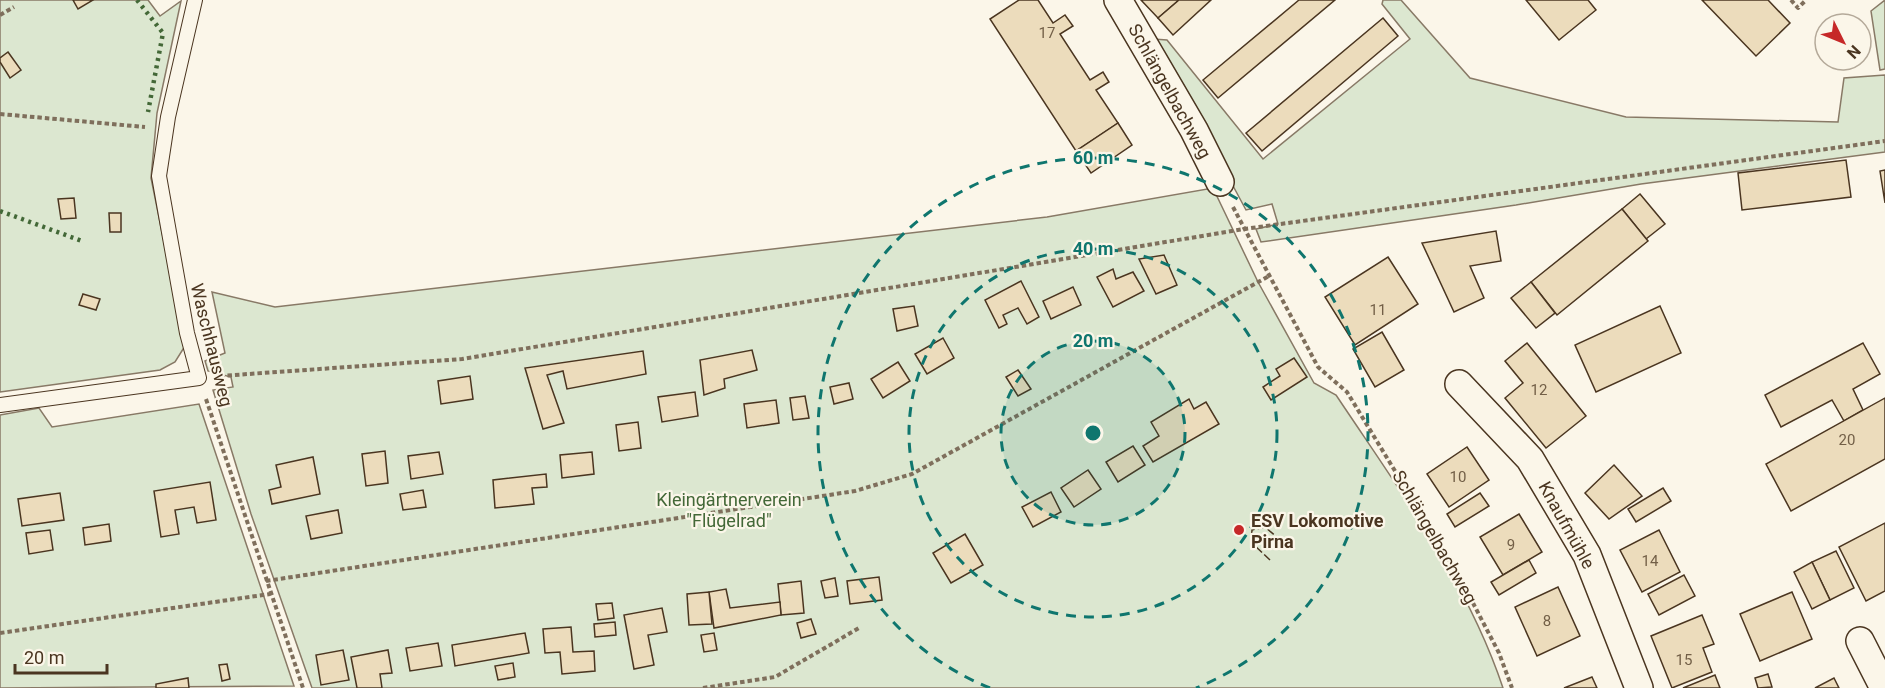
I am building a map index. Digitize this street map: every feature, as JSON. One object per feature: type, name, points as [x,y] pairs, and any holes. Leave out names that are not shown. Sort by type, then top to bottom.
[{"type":"street","name":"Schlängelbachweg","points":[[1118,0],[1194,130],[1220,182]]},
{"type":"street","name":"Knaufmühle","points":[[1459,384],[1530,459],[1587,555],[1639,688]]},
{"type":"street","points":[[1860,641],[1884,688]]},
{"type":"lane","name":"Waschhausweg","points":[[195,0],[166,129],[159,176],[187,333],[199,378]]},
{"type":"lane","points":[[0,405],[199,378]]},
{"type":"path","points":[[1791,0],[1798,8],[1806,0]]},
{"type":"path","points":[[0,15],[14,7]]},
{"type":"path","points":[[0,114],[166,129]]},
{"type":"path","points":[[199,378],[462,359],[1244,229],[1885,141]]},
{"type":"path","name":"Schlängelbachweg","points":[[1220,182],[1318,367],[1347,392],[1460,578],[1499,653],[1512,688]]},
{"type":"path","points":[[266,581],[855,491],[881,485],[912,474],[1269,276]]},
{"type":"path","name":"Waschhausweg","points":[[199,378],[303,688]]},
{"type":"path","points":[[0,633],[270,594]]},
{"type":"path","points":[[703,688],[775,677],[859,628]]},
{"type":"green space","points":[[0,0],[148,0],[160,16],[181,1],[157,113],[151,178],[185,346],[175,362],[160,370],[0,392]]},
{"type":"green space","points":[[1383,0],[1401,0],[1470,78],[1626,117],[1838,122],[1844,78],[1885,75],[1885,152],[1641,184],[1516,205],[1261,242],[1256,229],[1278,224],[1272,204],[1246,210],[1154,39],[1167,40],[1263,159],[1410,39],[1382,4]]},
{"type":"green space","points":[[1885,0],[1885,69],[1880,70],[1873,12],[1871,11]]},
{"type":"green space","name":"Kleingärtnerverein \"Flügelrad\"","points":[[1213,188],[1258,282],[1314,383],[1336,395],[1407,501],[1451,573],[1471,611],[1503,688],[312,688],[251,514],[213,390],[233,387],[231,377],[208,371],[205,361],[225,353],[212,292],[275,307],[1047,217]]},
{"type":"green space","points":[[199,404],[294,686],[0,688],[0,415],[39,408],[52,427]]},
{"type":"building","points":[[73,0],[93,0],[78,9]]},
{"type":"building","points":[[1019,0],[1038,0],[1053,23],[1065,15],[1073,26],[1060,34],[1090,80],[1103,72],[1109,82],[1096,90],[1118,123],[1076,151],[990,19]]},
{"type":"building","points":[[1141,0],[1179,0],[1158,18]]},
{"type":"building","points":[[1179,0],[1211,0],[1173,35],[1158,18]]},
{"type":"building","points":[[1299,0],[1335,0],[1218,98],[1203,80]]},
{"type":"building","points":[[1526,0],[1588,0],[1596,10],[1559,40]]},
{"type":"building","points":[[1702,0],[1768,0],[1790,23],[1756,56]]},
{"type":"building","points":[[1383,18],[1398,36],[1262,151],[1246,133]]},
{"type":"building","points":[[8,52],[21,70],[10,78],[0,62],[0,58]]},
{"type":"building","points":[[1118,123],[1132,145],[1091,173],[1076,151]]},
{"type":"building","points":[[1846,160],[1851,197],[1742,210],[1738,173]]},
{"type":"building","points":[[1885,170],[1885,203],[1880,171]]},
{"type":"building","points":[[1640,194],[1665,224],[1646,239],[1622,209]]},
{"type":"building","points":[[74,198],[76,218],[61,219],[58,199]]},
{"type":"building","points":[[1622,209],[1648,241],[1557,315],[1531,282]]},
{"type":"building","points":[[109,213],[121,213],[121,232],[110,232]]},
{"type":"building","points":[[1496,231],[1501,261],[1470,266],[1484,298],[1454,312],[1422,243]]},
{"type":"building","points":[[1164,255],[1177,285],[1156,294],[1139,259]]},
{"type":"building","points":[[1388,257],[1418,304],[1355,345],[1325,297]]},
{"type":"building","points":[[1113,269],[1116,279],[1133,272],[1144,291],[1113,307],[1097,277]]},
{"type":"building","points":[[1021,281],[1039,317],[1027,324],[1018,308],[1003,315],[1007,324],[999,328],[985,300]]},
{"type":"building","points":[[1531,282],[1555,313],[1536,328],[1511,298]]},
{"type":"building","points":[[1073,287],[1081,305],[1051,319],[1043,301]]},
{"type":"building","points":[[83,294],[100,299],[96,310],[79,305]]},
{"type":"building","points":[[914,306],[918,326],[897,331],[893,309]]},
{"type":"building","points":[[1660,306],[1681,353],[1596,392],[1575,345]]},
{"type":"building","points":[[1382,332],[1404,370],[1375,387],[1353,349]]},
{"type":"building","points":[[943,338],[954,358],[927,374],[915,354]]},
{"type":"building","points":[[1527,343],[1586,416],[1546,448],[1505,398],[1523,383],[1505,361]]},
{"type":"building","points":[[1863,343],[1880,374],[1853,389],[1863,410],[1844,421],[1832,400],[1781,427],[1765,395]]},
{"type":"building","points":[[752,350],[757,370],[724,379],[725,388],[704,395],[700,360]]},
{"type":"building","points":[[643,351],[646,374],[567,389],[563,371],[547,375],[564,423],[543,429],[525,368]]},
{"type":"building","points":[[1294,358],[1307,377],[1271,400],[1263,387],[1280,376],[1276,369]]},
{"type":"building","points":[[898,362],[910,381],[883,398],[871,379]]},
{"type":"building","points":[[1018,370],[1031,389],[1018,396],[1006,377]]},
{"type":"building","points":[[470,376],[473,399],[441,404],[438,381]]},
{"type":"building","points":[[849,383],[853,399],[834,404],[830,387]]},
{"type":"building","points":[[695,392],[698,416],[662,422],[658,397]]},
{"type":"building","points":[[805,396],[809,418],[793,420],[790,398]]},
{"type":"building","points":[[1885,398],[1885,459],[1791,511],[1766,464]]},
{"type":"building","points":[[1189,399],[1194,409],[1206,402],[1219,424],[1153,462],[1143,446],[1159,436],[1151,422]]},
{"type":"building","points":[[776,400],[779,423],[747,428],[744,404]]},
{"type":"building","points":[[638,422],[641,448],[619,451],[616,425]]},
{"type":"building","points":[[1133,446],[1145,465],[1118,482],[1106,462]]},
{"type":"building","points":[[1467,447],[1489,480],[1449,507],[1427,474]]},
{"type":"building","points":[[385,451],[388,483],[366,486],[362,454]]},
{"type":"building","points":[[439,452],[443,474],[411,479],[408,456]]},
{"type":"building","points":[[592,452],[594,474],[562,478],[560,455]]},
{"type":"building","points":[[313,457],[320,494],[272,504],[269,490],[281,487],[276,465]]},
{"type":"building","points":[[1614,465],[1642,496],[1609,519],[1585,493]]},
{"type":"building","points":[[1088,470],[1101,489],[1074,507],[1061,488]]},
{"type":"building","points":[[546,474],[547,487],[532,488],[534,504],[495,508],[493,480]]},
{"type":"building","points":[[210,482],[216,520],[197,523],[194,507],[175,510],[179,534],[161,537],[154,491]]},
{"type":"building","points":[[1663,488],[1671,501],[1636,522],[1628,509]]},
{"type":"building","points":[[423,490],[426,507],[403,510],[400,494]]},
{"type":"building","points":[[1051,492],[1061,512],[1033,527],[1022,507]]},
{"type":"building","points":[[60,493],[64,520],[22,526],[18,499]]},
{"type":"building","points":[[1480,493],[1489,506],[1455,527],[1447,514]]},
{"type":"building","points":[[338,510],[342,533],[311,539],[306,516]]},
{"type":"building","points":[[1519,514],[1542,552],[1503,575],[1480,537]]},
{"type":"building","points":[[1885,523],[1885,591],[1866,601],[1839,547]]},
{"type":"building","points":[[109,524],[111,541],[85,545],[83,528]]},
{"type":"building","points":[[50,530],[53,550],[29,554],[26,533]]},
{"type":"building","points":[[1659,530],[1680,572],[1642,592],[1620,550]]},
{"type":"building","points":[[965,534],[983,565],[951,583],[933,553]]},
{"type":"building","points":[[1836,551],[1854,588],[1830,600],[1812,562]]},
{"type":"building","points":[[1529,560],[1536,573],[1499,595],[1491,582]]},
{"type":"building","points":[[1812,562],[1830,600],[1812,609],[1794,572]]},
{"type":"building","points":[[1684,575],[1695,596],[1659,615],[1648,594]]},
{"type":"building","points":[[879,577],[882,600],[850,604],[847,581]]},
{"type":"building","points":[[835,578],[838,596],[825,598],[821,581]]},
{"type":"building","points":[[801,581],[804,613],[781,615],[778,584]]},
{"type":"building","points":[[1558,587],[1580,636],[1537,656],[1515,607]]},
{"type":"building","points":[[726,589],[730,608],[780,602],[781,615],[714,628],[709,592]]},
{"type":"building","points":[[709,592],[712,624],[689,625],[687,594]]},
{"type":"building","points":[[1792,592],[1812,639],[1760,661],[1740,614]]},
{"type":"building","points":[[612,603],[614,618],[598,620],[596,604]]},
{"type":"building","points":[[662,608],[667,632],[648,635],[654,665],[634,669],[624,615]]},
{"type":"building","points":[[1702,615],[1714,644],[1703,648],[1712,672],[1672,688],[1651,636]]},
{"type":"building","points":[[811,619],[816,634],[801,638],[797,623]]},
{"type":"building","points":[[615,622],[616,635],[595,637],[594,624]]},
{"type":"building","points":[[571,627],[573,652],[594,651],[595,671],[562,674],[560,652],[545,653],[543,629]]},
{"type":"building","points":[[525,633],[529,653],[455,666],[452,645]]},
{"type":"building","points":[[714,633],[717,650],[704,652],[701,635]]},
{"type":"building","points":[[438,643],[442,666],[410,671],[406,648]]},
{"type":"building","points":[[343,650],[349,680],[321,685],[316,655]]},
{"type":"building","points":[[388,650],[392,673],[380,674],[382,688],[357,688],[351,657]]},
{"type":"building","points":[[513,663],[515,677],[498,680],[495,666]]},
{"type":"building","points":[[227,664],[230,679],[222,681],[219,665]]},
{"type":"building","points":[[1768,674],[1772,687],[1758,688],[1755,678]]},
{"type":"building","points":[[1715,675],[1720,688],[1683,688]]},
{"type":"building","points":[[1592,677],[1597,688],[1564,688]]},
{"type":"building","points":[[188,678],[189,688],[156,688],[156,684]]},
{"type":"building","points":[[1834,678],[1839,688],[1815,688]]},
{"type":"hedge","points":[[137,0],[163,33],[148,112]]},
{"type":"hedge","points":[[0,211],[82,241]]},
{"type":"fence","points":[[1270,560],[1251,542],[1252,530],[1265,527],[1285,544]]},
{"type":"place","name":"ESV Lokomotive Pirna","points":[[1239,530]]}]
